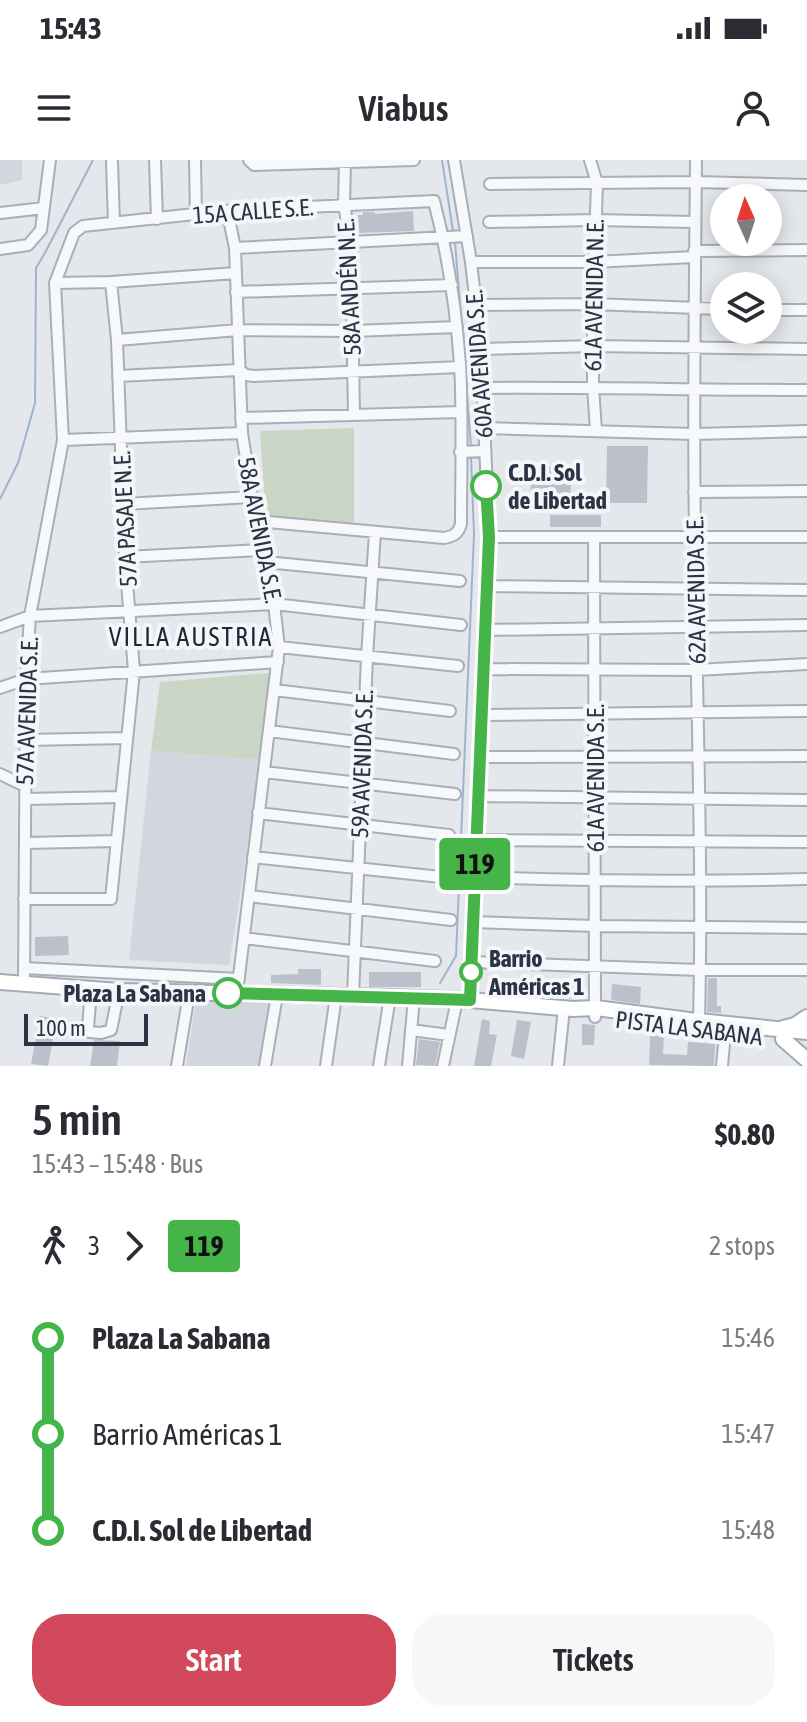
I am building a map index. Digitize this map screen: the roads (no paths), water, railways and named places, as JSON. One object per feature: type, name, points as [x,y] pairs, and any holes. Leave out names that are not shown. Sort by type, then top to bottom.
[{"type":"main road","name":"PISTA LA SABANA","points":[[0,982],[189,994],[238,986],[277,995],[464,1000],[569,1009],[586,1016],[595,1012],[699,1021],[807,1041]]},
{"type":"main road","name":"PISTA LA SABANA","points":[[595,1012],[725,1033],[807,1032]]},
{"type":"main road","points":[[807,1017],[781,1034],[807,1060]]},
{"type":"street","points":[[0,249],[28,245],[41,230],[50,160]]},
{"type":"street","points":[[155,160],[157,219]]},
{"type":"street","points":[[195,160],[196,215]]},
{"type":"street","points":[[251,163],[414,160]]},
{"type":"street","name":"60A AVENIDA S.E.","points":[[443,1066],[449,1035],[464,1000],[471,962],[489,537],[472,451],[484,428],[481,349],[471,262],[454,237],[454,160]]},
{"type":"street","name":"61A AVENIDA N.E.","points":[[590,160],[597,183],[593,262],[596,430]]},
{"type":"street","name":"62A AVENIDA S.E.","points":[[696,160],[694,492],[699,1021]]},
{"type":"street","name":"58A ANDÉN N.E.","points":[[345,161],[344,205],[351,243],[354,414]]},
{"type":"street","points":[[112,162],[114,223]]},
{"type":"street","points":[[490,184],[696,182],[807,185]]},
{"type":"street","name":"15A CALLE S.E.","points":[[55,283],[74,233],[83,226],[223,211],[434,201],[454,237]]},
{"type":"street","points":[[0,213],[44,208]]},
{"type":"street","name":"58A AVENIDA S.E.","points":[[223,211],[230,224],[235,248],[242,433],[279,647],[238,986]]},
{"type":"street","points":[[489,222],[694,222]]},
{"type":"street","points":[[235,248],[454,237],[452,285],[460,367],[460,412],[472,451],[461,524],[453,537],[257,521]]},
{"type":"street","points":[[471,262],[593,262],[807,250]]},
{"type":"street","points":[[55,283],[236,273]]},
{"type":"street","name":"57A PASAJE N.E.","points":[[24,899],[111,899],[134,671],[125,557],[117,340],[111,282]]},
{"type":"street","name":"57A AVENIDA S.E.","points":[[24,984],[25,740],[30,616],[63,440],[55,283]]},
{"type":"street","points":[[236,292],[452,285]]},
{"type":"street","points":[[476,305],[593,304],[710,309]]},
{"type":"street","points":[[782,310],[807,310]]},
{"type":"street","points":[[117,340],[238,330],[353,331],[457,327]]},
{"type":"street","points":[[481,349],[594,346],[807,349]]},
{"type":"street","points":[[118,376],[239,370],[254,376],[460,367]]},
{"type":"street","points":[[483,388],[807,390]]},
{"type":"street","points":[[241,418],[460,412]]},
{"type":"street","points":[[484,428],[694,434],[807,431]]},
{"type":"street","points":[[63,440],[242,433]]},
{"type":"street","points":[[694,492],[807,491]]},
{"type":"street","points":[[123,504],[252,497]]},
{"type":"street","name":"59A AVENIDA S.E.","points":[[353,996],[375,532]]},
{"type":"street","points":[[489,537],[807,537]]},
{"type":"street","name":"61A AVENIDA S.E.","points":[[594,538],[595,1012]]},
{"type":"street","points":[[125,557],[263,550]]},
{"type":"street","points":[[266,562],[460,581]]},
{"type":"street","points":[[486,586],[807,590]]},
{"type":"street","points":[[0,627],[30,616],[274,604],[461,625]]},
{"type":"street","points":[[484,630],[807,625]]},
{"type":"street","points":[[279,647],[458,666]]},
{"type":"street","points":[[0,688],[26,679],[278,662]]},
{"type":"street","points":[[483,669],[697,670],[807,664]]},
{"type":"street","points":[[274,690],[450,711]]},
{"type":"street","points":[[481,715],[807,711]]},
{"type":"street","points":[[269,731],[454,754]]},
{"type":"street","points":[[25,740],[127,738]]},
{"type":"street","points":[[480,757],[807,756]]},
{"type":"street","points":[[264,772],[455,794]]},
{"type":"street","points":[[0,774],[25,786]]},
{"type":"street","points":[[478,796],[807,800]]},
{"type":"street","points":[[25,799],[121,797]]},
{"type":"street","points":[[258,813],[449,835]]},
{"type":"street","points":[[476,840],[807,842]]},
{"type":"street","points":[[25,843],[117,841]]},
{"type":"street","points":[[253,857],[450,878]]},
{"type":"street","points":[[475,877],[595,882],[807,879]]},
{"type":"street","points":[[249,896],[451,920]]},
{"type":"street","points":[[473,922],[807,928]]},
{"type":"street","points":[[244,938],[435,961]]},
{"type":"street","points":[[471,962],[700,970],[807,970]]},
{"type":"street","points":[[24,968],[238,986]]},
{"type":"street","points":[[91,989],[88,1028],[90,1032],[101,1033],[111,1030],[119,991]]},
{"type":"street","points":[[177,1066],[189,994]]},
{"type":"street","points":[[265,1066],[277,995]]},
{"type":"street","points":[[326,1066],[336,996]]},
{"type":"street","points":[[379,1066],[390,997]]},
{"type":"street","points":[[408,1066],[414,998]]},
{"type":"street","points":[[558,1066],[569,1009]]},
{"type":"street","points":[[411,1030],[449,1035]]},
{"type":"street","points":[[722,1066],[725,1033]]},
{"type":"waterway","points":[[0,499],[18,463],[35,403],[36,268],[93,160]]},
{"type":"waterway","points":[[442,160],[453,231]]},
{"type":"waterway","points":[[455,241],[471,446]]},
{"type":"waterway","points":[[440,983],[456,956],[474,534],[471,456]]},
{"type":"place","name":"C.D.I. Sol de Libertad","points":[[486,486]]},
{"type":"place","name":"Barrio Américas 1","points":[[471,972]]},
{"type":"place","name":"Plaza La Sabana","points":[[228,993]]},
{"type":"district","name":"VILLA AUSTRIA","points":[[191,637]]}]
